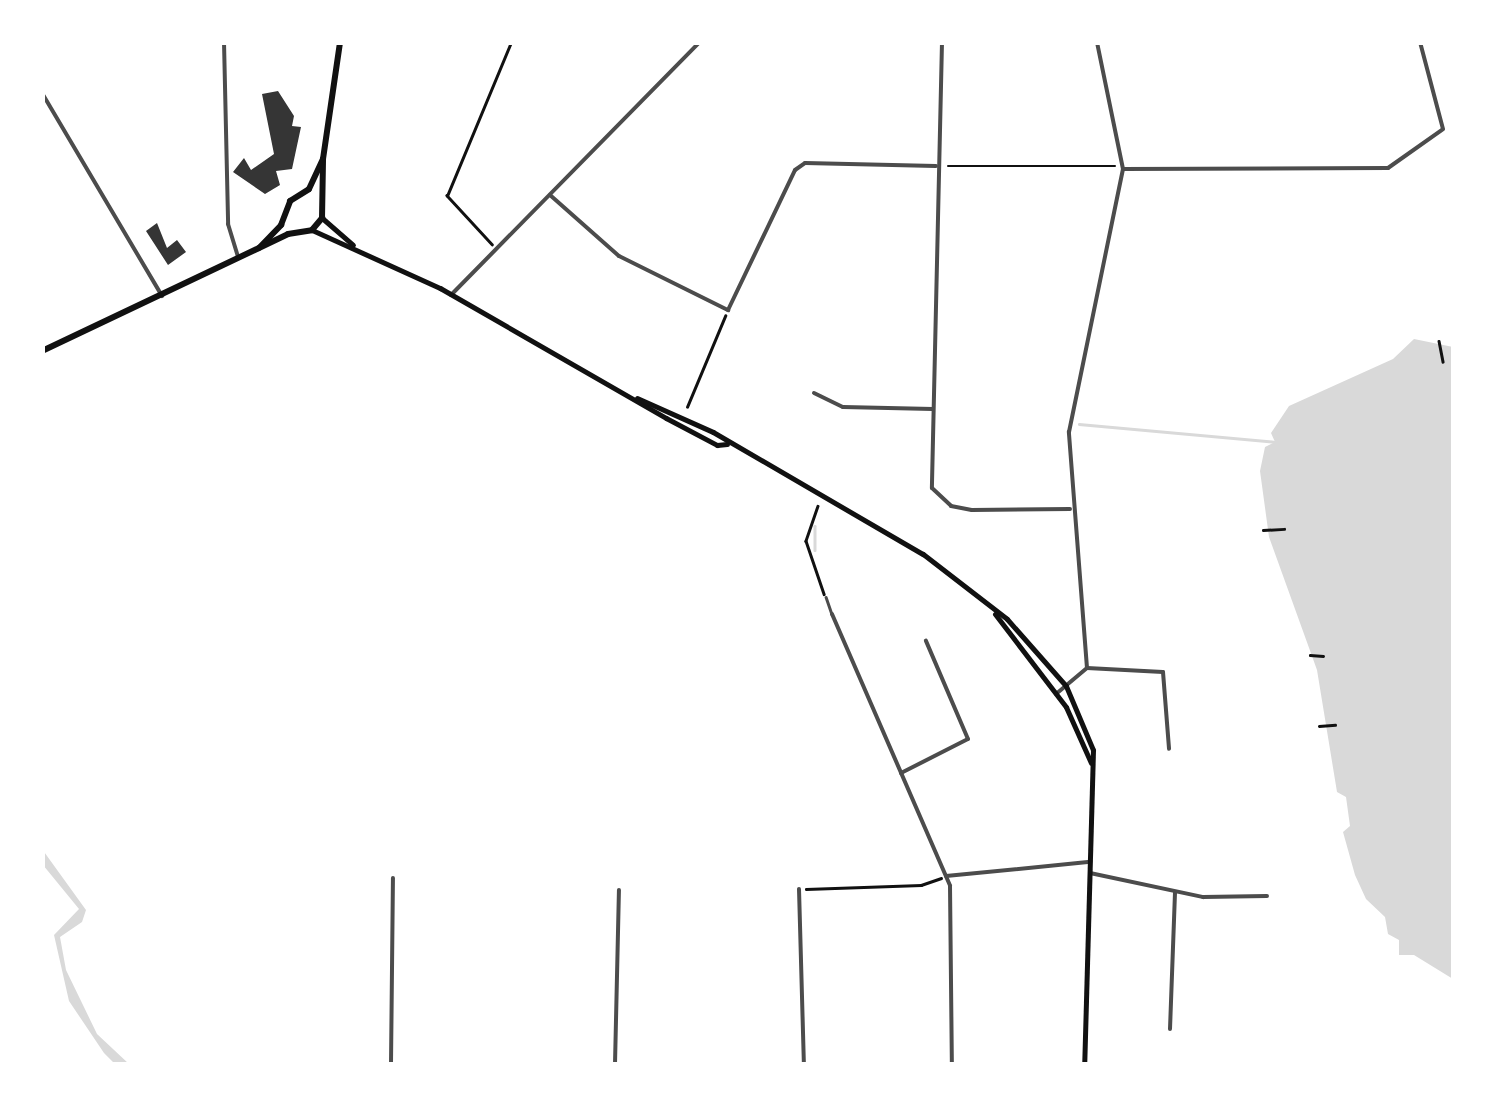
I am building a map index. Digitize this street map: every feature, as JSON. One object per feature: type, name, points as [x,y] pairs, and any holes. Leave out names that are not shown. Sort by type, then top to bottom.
[{"type":"main road","points":[[340,42],[320,203],[322,218],[355,247]]},
{"type":"main road","points":[[258,248],[286,214],[290,201],[303,194],[324,159]]},
{"type":"main road","points":[[303,194],[320,203]]},
{"type":"main road","points":[[286,214],[298,230]]},
{"type":"main road","points":[[312,230],[322,218]]},
{"type":"main road","points":[[42,351],[298,230],[312,230],[452,295],[923,554],[991,607],[1066,686],[1089,732],[1092,765],[1084,1064]]},
{"type":"main road","points":[[991,607],[1056,694],[1092,765]]},
{"type":"street","points":[[224,42],[228,224],[240,258]]},
{"type":"street","points":[[452,295],[700,42]]},
{"type":"street","points":[[942,42],[936,166],[932,488],[939,499],[972,510],[1070,509]]},
{"type":"street","points":[[1087,668],[1070,509],[1069,432],[1123,169],[1097,42]]},
{"type":"street","points":[[1123,169],[1388,168],[1443,130],[1420,42]]},
{"type":"street","points":[[42,93],[162,296]]},
{"type":"street","points":[[550,194],[619,256],[728,310],[795,170],[805,163],[936,166]]},
{"type":"street","points":[[814,393],[843,407],[933,410]]},
{"type":"street","points":[[832,614],[946,876],[952,1064]]},
{"type":"street","points":[[901,773],[968,739],[926,641]]},
{"type":"street","points":[[1056,694],[1087,668],[1163,672],[1169,749]]},
{"type":"street","points":[[946,876],[1090,862]]},
{"type":"street","points":[[1090,873],[1174,892],[1267,896]]},
{"type":"street","points":[[391,1064],[392,878]]},
{"type":"street","points":[[615,1064],[618,890]]},
{"type":"street","points":[[799,890],[804,1064]]},
{"type":"street","points":[[1170,1029],[1174,892]]},
{"type":"lane","points":[[826,597],[832,614]]},
{"type":"path","points":[[496,250],[447,196],[511,42]]},
{"type":"path","points":[[936,166],[1123,169]]},
{"type":"path","points":[[687,407],[728,310]]},
{"type":"path","points":[[1439,341],[1443,362]]},
{"type":"path","points":[[818,506],[806,540],[826,597]]},
{"type":"path","points":[[1263,530],[1284,530]]},
{"type":"path","points":[[1310,655],[1323,656]]},
{"type":"path","points":[[1319,726],[1336,725]]},
{"type":"path","points":[[799,890],[921,885],[946,876]]},
{"type":"shaded area","points":[[1414,339],[1453,347],[1453,979],[1414,955],[1399,955],[1399,940],[1388,934],[1385,917],[1366,899],[1355,875],[1343,832],[1350,826],[1346,797],[1337,792],[1317,670],[1269,537],[1260,471],[1265,447],[1275,442],[1271,433],[1289,406],[1393,359]]},
{"type":"shaded area","points":[[42,849],[86,910],[82,922],[60,937],[66,970],[97,1034],[129,1064],[115,1064],[104,1053],[69,1001],[54,935],[79,909],[43,865]]},
{"type":"building","points":[[278,91],[294,116],[292,126],[301,127],[292,169],[276,171],[280,185],[265,194],[233,172],[244,158],[251,170],[274,154],[262,94]]},
{"type":"building","points":[[157,223],[167,248],[177,240],[186,252],[168,265],[146,231]]},
{"type":"waterway","points":[[1079,424],[1275,442]]},
{"type":"waterway","points":[[815,526],[815,550]]}]
